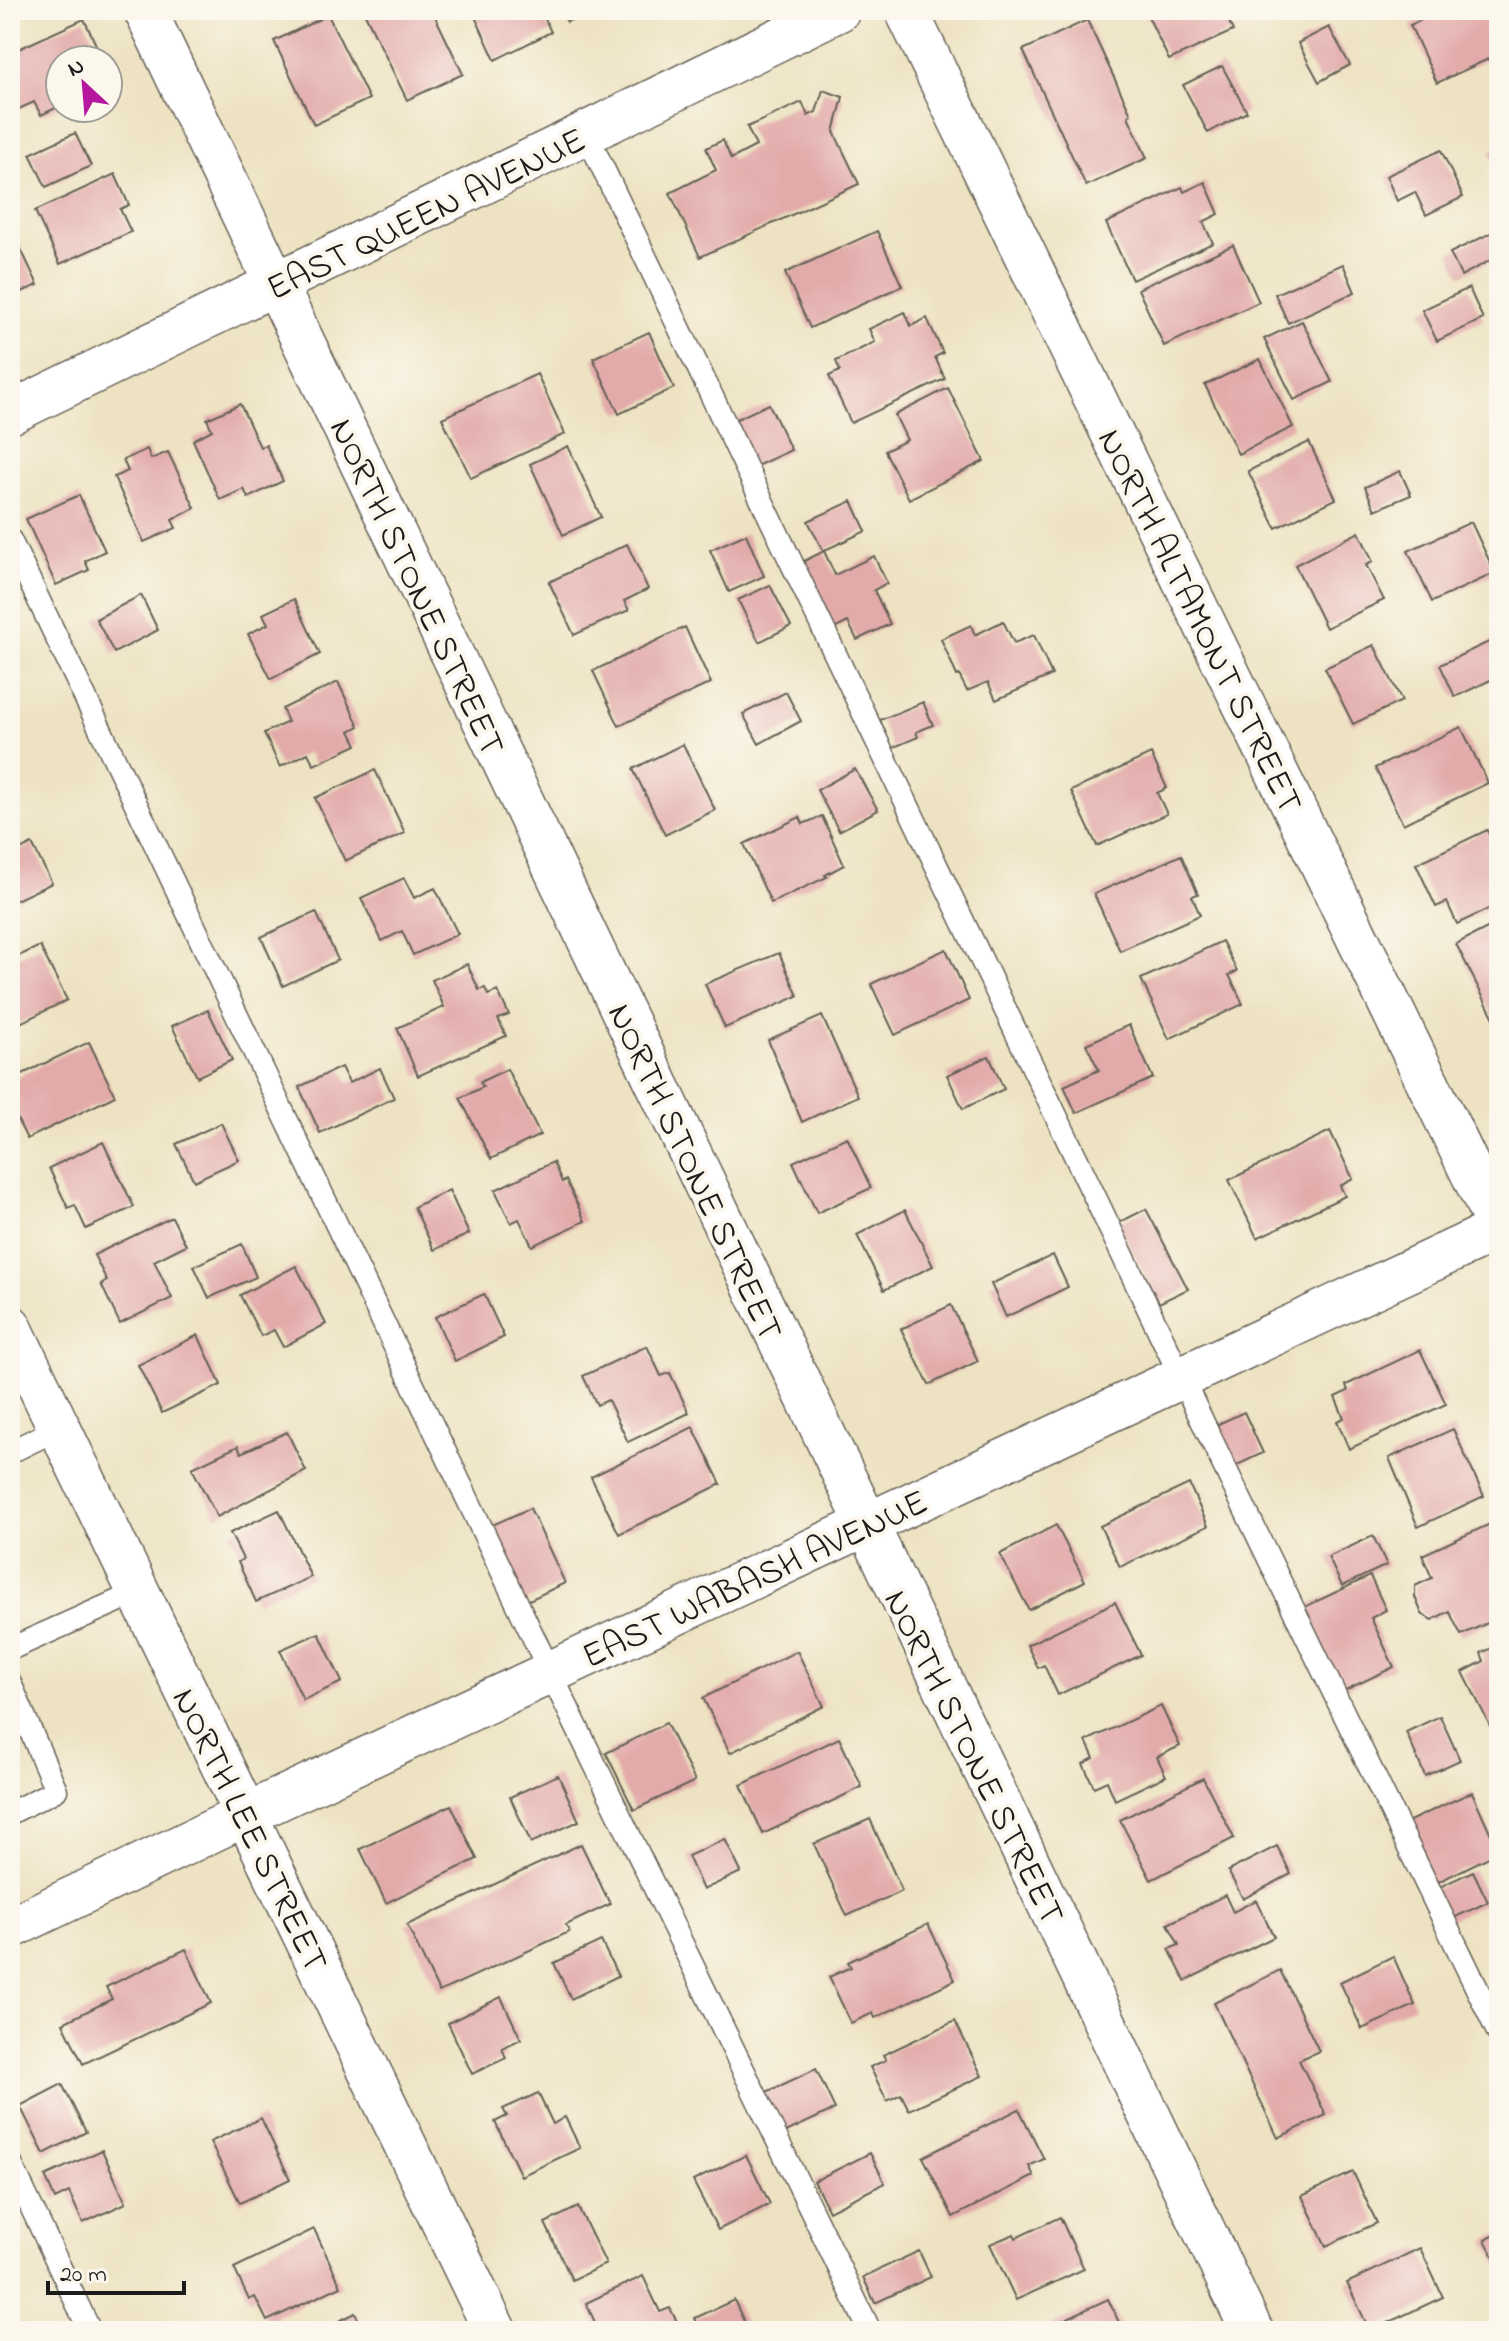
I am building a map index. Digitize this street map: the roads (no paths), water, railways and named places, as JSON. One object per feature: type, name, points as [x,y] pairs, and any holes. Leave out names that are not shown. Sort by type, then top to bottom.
[{"type":"street","name":"NORTH STONE STREET","points":[[145,10],[1252,2331]]},
{"type":"street","name":"EAST QUEEN AVENUE","points":[[10,413],[839,10]]},
{"type":"street","name":"NORTH ALTAMONT STREET","points":[[906,10],[1499,1229]]},
{"type":"street","name":"EAST WABASH AVENUE","points":[[10,1928],[245,1815],[1499,1229]]},
{"type":"street","name":"NORTH LEE STREET","points":[[10,1326],[495,2331]]},
{"type":"lane","points":[[586,133],[1499,2034]]},
{"type":"lane","points":[[10,540],[550,1672],[870,2331]]},
{"type":"lane","points":[[10,1452],[59,1428]]},
{"type":"lane","points":[[10,1649],[138,1592]]},
{"type":"lane","points":[[10,1683],[56,1790],[10,1813]]},
{"type":"lane","points":[[10,2162],[90,2331]]}]
